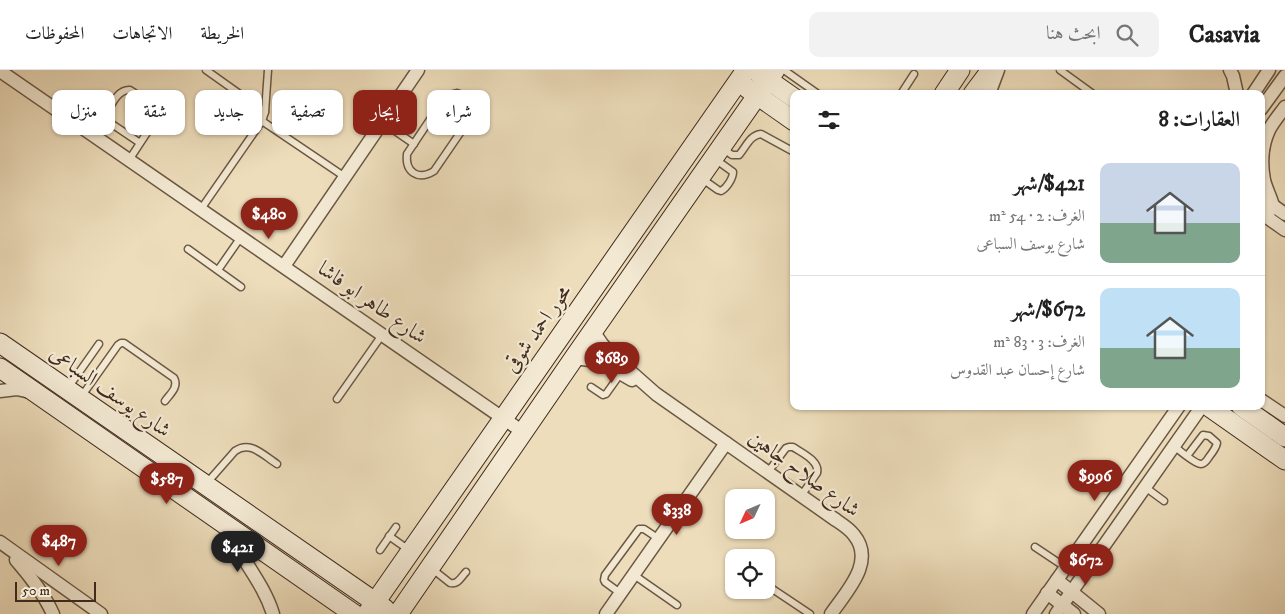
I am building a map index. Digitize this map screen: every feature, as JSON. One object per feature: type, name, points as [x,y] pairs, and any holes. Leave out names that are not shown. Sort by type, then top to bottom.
[{"type":"street","points":[[404,90],[418,70]]},
{"type":"street","points":[[947,90],[960,70]]},
{"type":"street","points":[[976,90],[991,70]]},
{"type":"street","points":[[990,90],[998,70]]},
{"type":"street","points":[[1230,70],[1237,90]]},
{"type":"street","points":[[1255,90],[1269,70]]},
{"type":"street","name":"شارع طاهر ابو فاشا","points":[[0,71],[523,432]]},
{"type":"street","points":[[398,614],[593,330],[757,96],[770,72],[790,94]]},
{"type":"street","points":[[742,76],[757,96],[790,118]]},
{"type":"street","name":"محور احمد شوقى","points":[[371,608],[742,76]]},
{"type":"street","points":[[1265,104],[1285,76]]},
{"type":"street","points":[[1265,141],[1270,129],[1285,107]]},
{"type":"street","points":[[284,266],[373,135]]},
{"type":"street","points":[[1265,213],[1285,214]]},
{"type":"street","points":[[1265,213],[1285,230]]},
{"type":"street","name":"شارع صلاح جاهين","points":[[593,330],[620,367],[854,535],[860,546],[862,558],[860,570],[831,614]]},
{"type":"street","name":"شارع يوسف السباعى","points":[[0,343],[205,484],[371,608],[392,614]]},
{"type":"street","name":"شارع صلاح جاهين","points":[[574,358],[620,367]]},
{"type":"street","name":"شارع يوسف السباعى","points":[[0,368],[354,614]]},
{"type":"street","points":[[0,391],[18,389],[41,396],[68,390]]},
{"type":"street","points":[[1265,403],[1285,416]]},
{"type":"street","points":[[1033,614],[1176,410]]},
{"type":"street","points":[[1059,610],[1199,410]]},
{"type":"street","points":[[1214,410],[1285,460]]},
{"type":"street","points":[[1247,410],[1285,437]]},
{"type":"street","points":[[606,614],[726,443]]},
{"type":"street","points":[[227,526],[238,551],[260,584],[273,614]]},
{"type":"street","points":[[1,543],[28,574],[53,614]]},
{"type":"street","points":[[1,543],[101,614]]},
{"type":"street","points":[[1057,580],[1099,614]]},
{"type":"street","points":[[1047,593],[1059,610],[1074,614]]},
{"type":"lane","points":[[206,70],[265,112]]},
{"type":"lane","points":[[268,70],[265,112],[262,121],[345,177]]},
{"type":"lane","points":[[1060,70],[1088,90]]},
{"type":"lane","points":[[770,72],[809,90]]},
{"type":"lane","points":[[904,90],[914,74]]},
{"type":"lane","points":[[129,160],[158,116],[158,111],[153,105],[130,90],[126,90],[120,93],[105,117],[140,142]]},
{"type":"lane","points":[[449,94],[465,95],[471,101],[473,109],[471,117],[434,171],[428,175],[414,173],[409,168],[406,161],[407,154],[414,144],[449,94]]},
{"type":"lane","points":[[717,152],[732,155],[739,154],[756,134],[761,134],[790,150]]},
{"type":"lane","points":[[200,209],[252,135]]},
{"type":"lane","points":[[401,135],[414,144]]},
{"type":"lane","points":[[700,177],[718,190],[721,190],[725,188],[733,177],[733,172],[717,152]]},
{"type":"lane","points":[[218,270],[241,237]]},
{"type":"lane","points":[[188,249],[241,287]]},
{"type":"lane","points":[[337,399],[382,334]]},
{"type":"lane","points":[[68,390],[121,343],[174,378],[176,381],[175,388],[165,401]]},
{"type":"lane","points":[[68,390],[99,344]]},
{"type":"lane","points":[[591,387],[606,394],[627,349]]},
{"type":"lane","points":[[1174,446],[1187,456],[1198,463],[1203,464],[1216,448],[1217,443],[1206,434],[1203,435],[1187,456]]},
{"type":"lane","points":[[205,484],[235,451],[246,446],[252,447],[277,464]]},
{"type":"lane","points":[[768,472],[786,448],[789,446],[793,447],[818,466],[817,473],[801,496]]},
{"type":"lane","points":[[1145,487],[1164,501]]},
{"type":"lane","points":[[380,550],[396,526]]},
{"type":"lane","points":[[620,593],[605,582],[605,575],[639,529],[644,529],[658,539]]},
{"type":"lane","points":[[389,536],[410,551]]},
{"type":"lane","points":[[1035,547],[1065,567]]},
{"type":"lane","points":[[430,567],[454,584],[466,572]]},
{"type":"lane","points":[[634,575],[677,605]]},
{"type":"lane","points":[[775,591],[810,614]]}]
